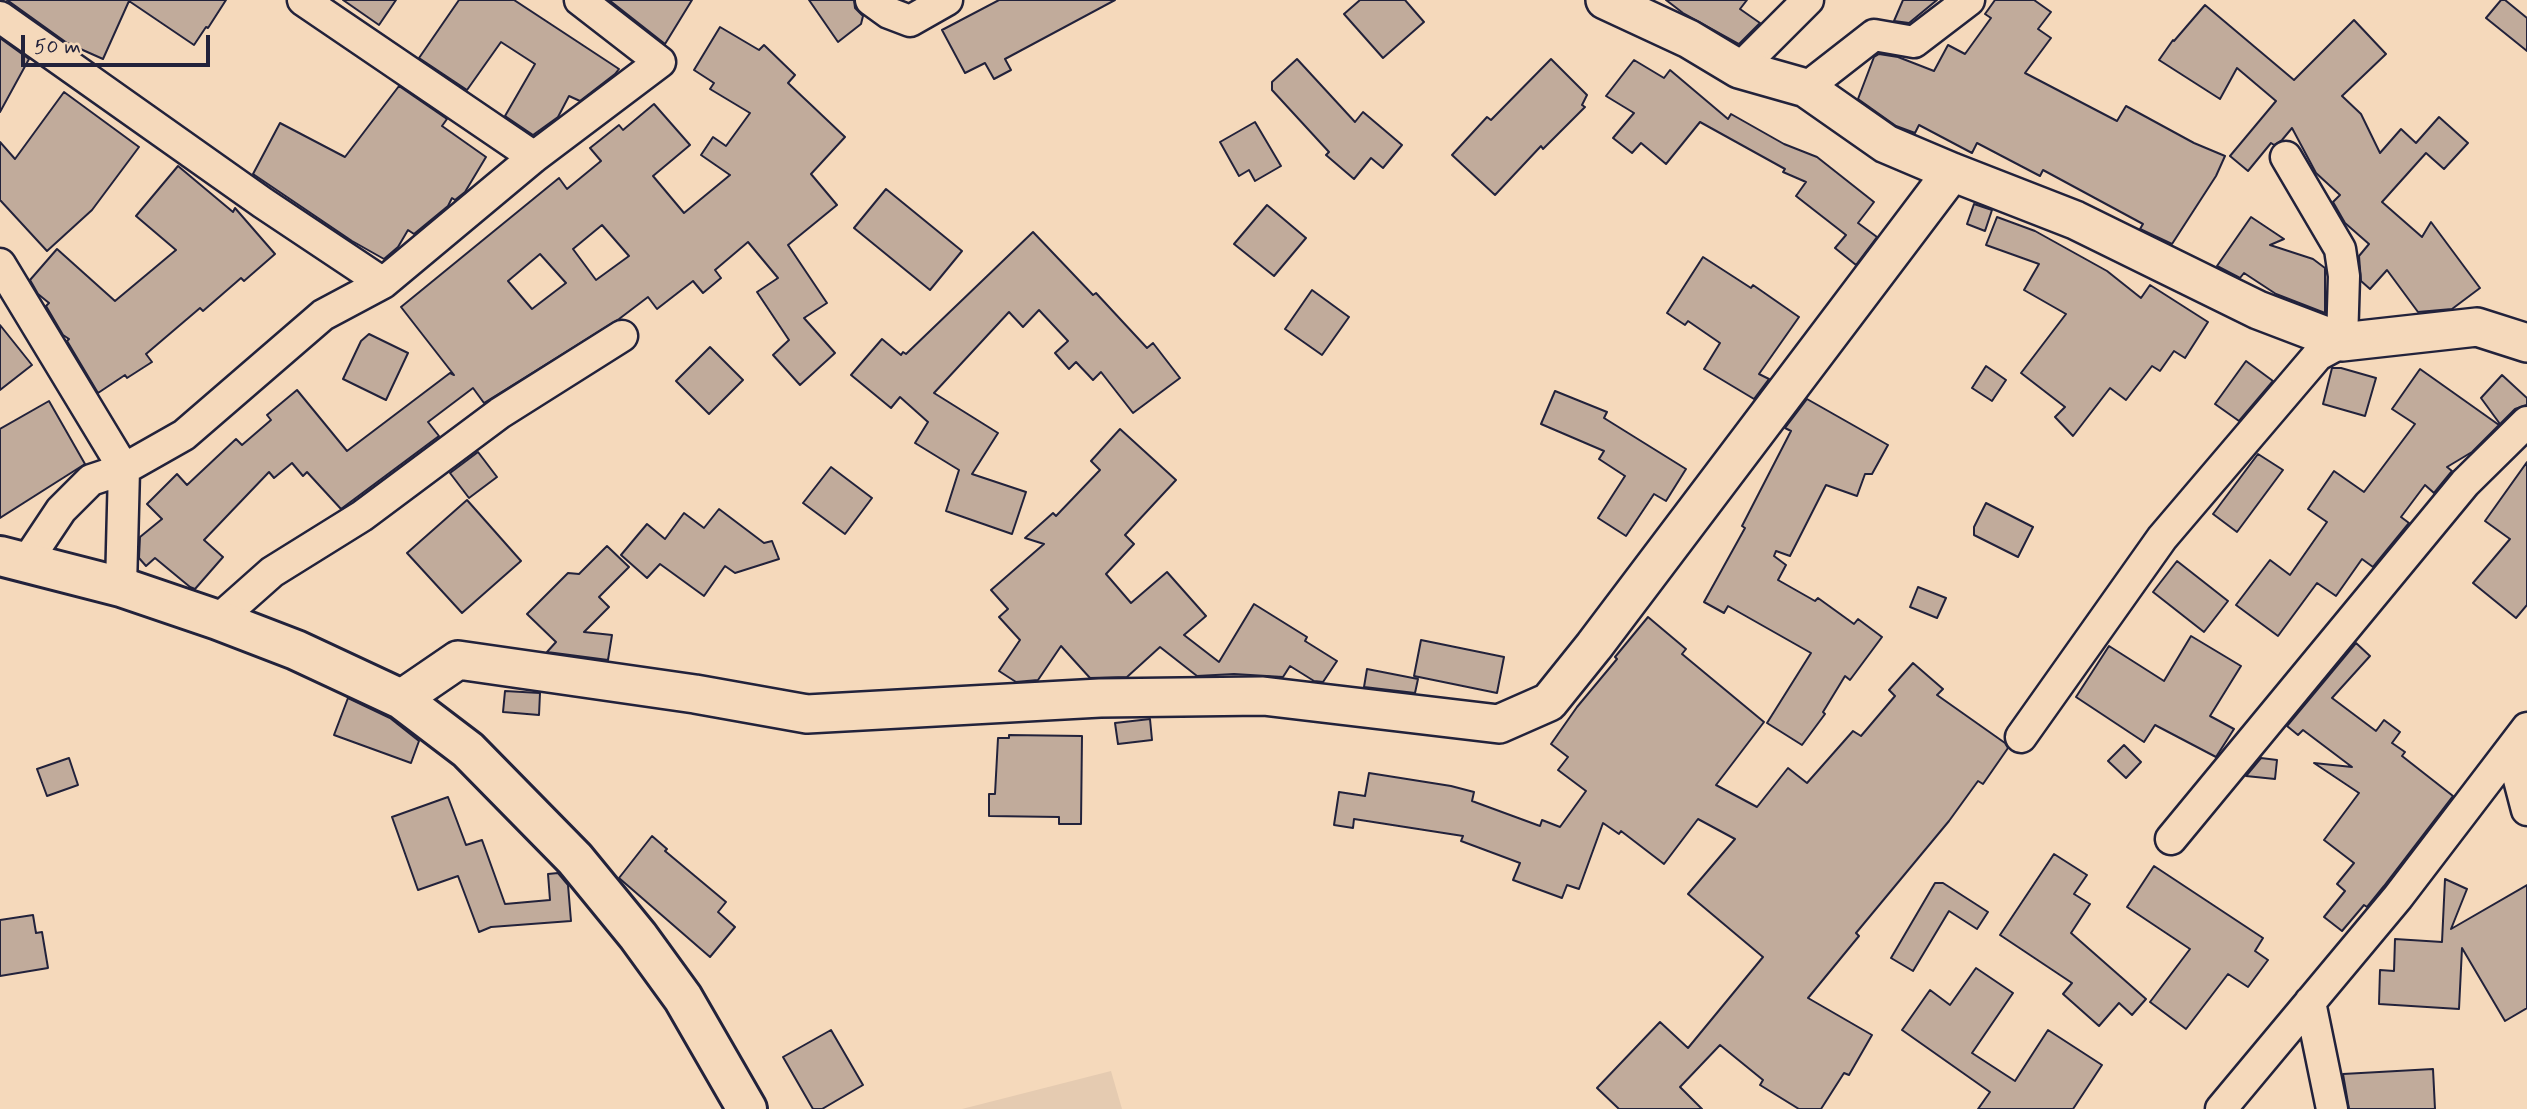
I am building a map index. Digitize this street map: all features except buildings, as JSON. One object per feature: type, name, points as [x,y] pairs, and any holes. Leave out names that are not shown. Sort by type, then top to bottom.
[{"type":"main road","points":[[13,559],[121,587],[218,620],[296,650],[401,699],[468,750],[575,859],[638,936],[683,998],[747,1109]]},
{"type":"street","points":[[303,0],[534,157]]},
{"type":"street","points":[[13,559],[91,480],[124,469],[184,435],[323,315],[383,283],[534,157],[660,62],[580,0]]},
{"type":"street","points":[[871,0],[889,13],[910,21],[947,0]]},
{"type":"street","points":[[1605,0],[1689,39],[1739,69],[1806,89],[1886,144],[2075,220],[2258,310],[2342,342]]},
{"type":"street","points":[[1739,69],[1808,0]]},
{"type":"street","points":[[1806,89],[1874,35],[1914,42],[1969,0]]},
{"type":"street","points":[[0,17],[263,203],[383,283]]},
{"type":"street","points":[[2286,157],[2340,249],[2344,276],[2342,342]]},
{"type":"street","points":[[401,699],[458,660],[695,694],[807,714],[1100,698],[1264,695],[1499,724],[1549,702],[1952,172]]},
{"type":"street","points":[[0,264],[124,469],[121,587]]},
{"type":"street","points":[[2021,737],[2162,538],[2318,355],[2342,342],[2477,327],[2527,343]]},
{"type":"street","points":[[218,620],[272,572],[362,516],[500,413],[622,335]]},
{"type":"street","points":[[2171,839],[2465,483],[2527,422]]},
{"type":"street","points":[[2519,739],[2527,810]]},
{"type":"street","points":[[2221,1109],[2398,897],[2519,739]]},
{"type":"street","points":[[2310,1002],[2332,1109]]},
{"type":"shaded area","points":[[1111,1071],[1122,1109],[962,1109]]}]
